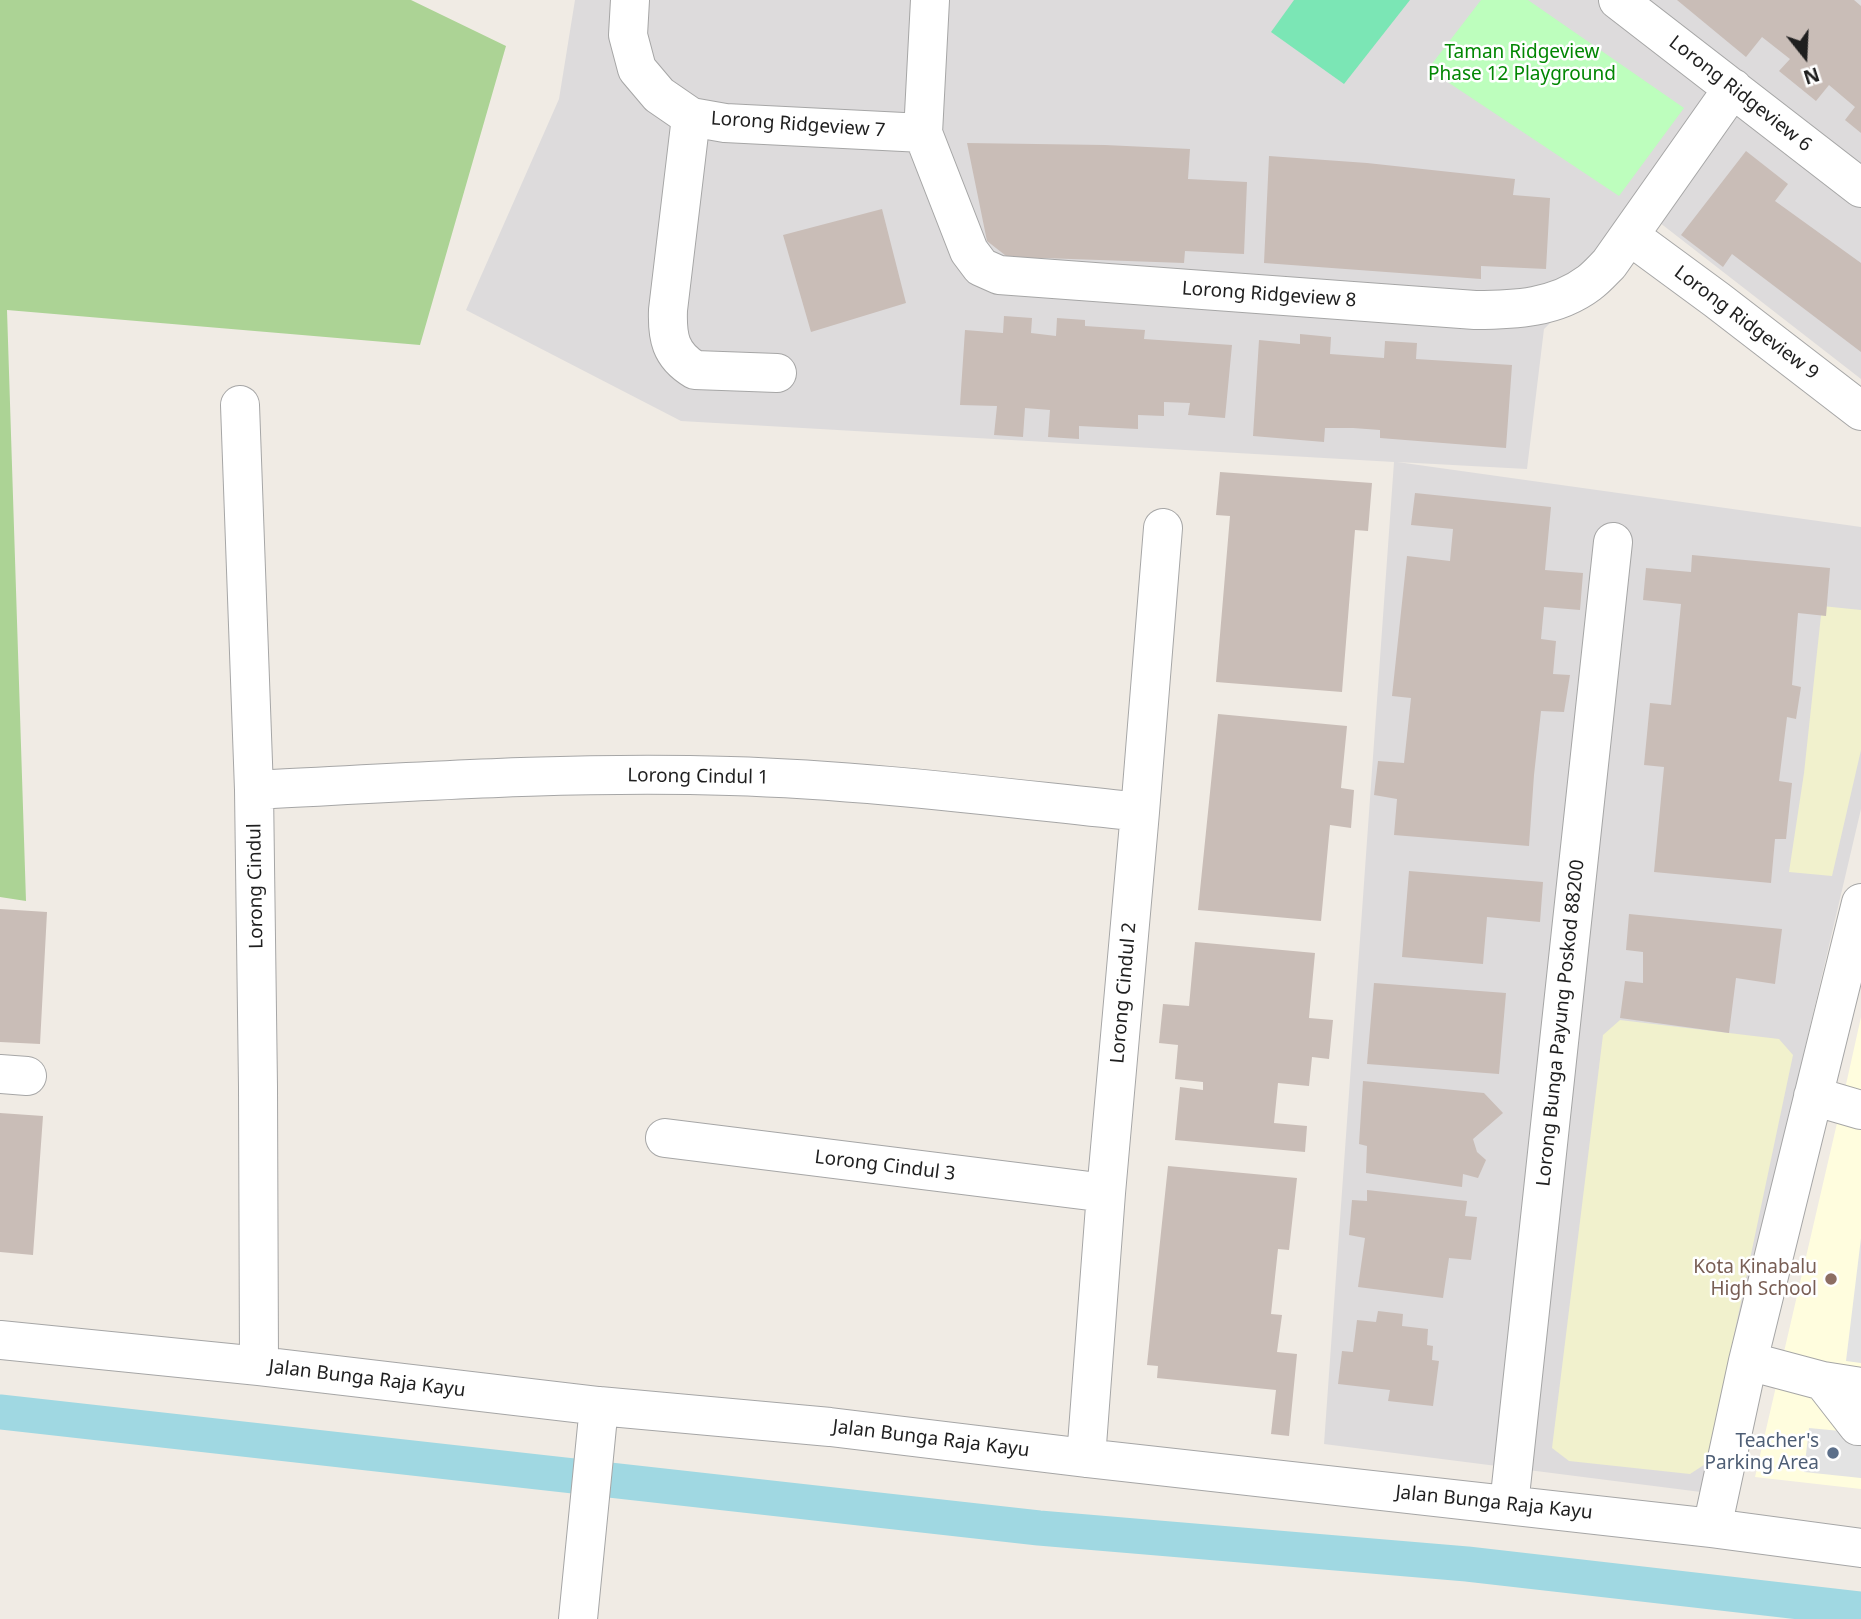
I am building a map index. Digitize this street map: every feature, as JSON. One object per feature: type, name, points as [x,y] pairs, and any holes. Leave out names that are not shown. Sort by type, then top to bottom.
[{"type":"street","name":"Lorong Ridgeview 7","points":[[630,0],[628,35],[637,69],[659,95],[691,117],[725,123],[923,133]]},
{"type":"street","name":"Lorong Ridgeview 8","points":[[930,0],[923,133],[969,251],[981,267],[999,275],[1475,310],[1514,310],[1543,304],[1569,296],[1590,282],[1609,264],[1733,88]]},
{"type":"street","name":"Lorong Ridgeview 6","points":[[1618,0],[1861,188]]},
{"type":"street","points":[[691,117],[668,310],[667,331],[673,349],[683,363],[695,370],[777,373]]},
{"type":"street","name":"Lorong Ridgeview 9","points":[[1630,236],[1861,411]]},
{"type":"street","name":"Lorong Cindul","points":[[240,405],[254,790],[258,1366]]},
{"type":"street","name":"Lorong Cindul 2","points":[[1086,1458],[1163,528]]},
{"type":"street","name":"Lorong Bunga Payung Poskod 88200","points":[[1509,1505],[1613,542]]},
{"type":"street","name":"Lorong Cindul 1","points":[[254,790],[570,775],[730,776],[882,784],[1140,812]]},
{"type":"street","points":[[1713,1528],[1748,1361],[1861,904]]},
{"type":"street","points":[[1814,1096],[1861,1110]]},
{"type":"street","name":"Lorong Cindul 3","points":[[665,1138],[1106,1193]]},
{"type":"street","name":"Jalan Bunga Raja Kayu","points":[[0,1340],[258,1366],[599,1406],[830,1427],[1713,1528],[1861,1548]]},
{"type":"street","points":[[1748,1361],[1823,1381],[1861,1387]]},
{"type":"street","points":[[1823,1381],[1858,1426],[1861,1426]]},
{"type":"street","points":[[578,1619],[599,1406]]},
{"type":"shaded area","points":[[575,0],[1861,0],[1861,379],[1655,219],[1544,329],[1527,469],[1397,462],[1861,527],[1861,809],[1701,1492],[1324,1444],[1394,462],[681,421],[466,310],[559,99]]},
{"type":"shaded area","name":"Kota Kinabalu High School","points":[[1861,1017],[1861,1489],[1755,1477],[1847,1080]]},
{"type":"shaded area","points":[[1861,1238],[1861,1363],[1846,1361]]},
{"type":"shaded area","name":"Teacher's Parking Area","points":[[1809,1428],[1861,1433],[1861,1478],[1804,1472]]},
{"type":"green space","points":[[0,0],[411,0],[506,46],[420,345],[7,310],[26,901],[0,897]]},
{"type":"green space","points":[[1294,0],[1410,0],[1344,84],[1271,32]]},
{"type":"green space","name":"Taman Ridgeview Phase 12 Playground","points":[[1481,0],[1528,0],[1684,108],[1619,196],[1428,69]]},
{"type":"green space","points":[[1822,606],[1861,610],[1861,750],[1832,876],[1789,872],[1804,773]]},
{"type":"green space","points":[[1620,1020],[1779,1039],[1793,1055],[1707,1463],[1690,1474],[1569,1461],[1552,1448],[1603,1035]]},
{"type":"building","points":[[1677,0],[1854,0],[1861,6],[1861,133],[1845,120],[1855,107],[1829,85],[1816,101],[1779,71],[1790,59],[1762,37],[1746,57]]},
{"type":"building","points":[[967,143],[1190,149],[1188,179],[1247,182],[1244,254],[1185,251],[1184,263],[1010,259],[987,241]]},
{"type":"building","points":[[1746,151],[1788,184],[1775,201],[1861,263],[1861,352],[1732,254],[1723,267],[1681,235]]},
{"type":"building","points":[[1269,156],[1367,163],[1515,179],[1513,195],[1550,198],[1546,269],[1481,266],[1481,279],[1264,263]]},
{"type":"building","points":[[882,209],[906,303],[811,332],[783,235]]},
{"type":"building","points":[[1004,316],[1032,318],[1031,333],[1056,336],[1057,318],[1085,320],[1085,326],[1145,330],[1144,339],[1232,345],[1225,418],[1188,415],[1190,403],[1164,402],[1164,416],[1138,415],[1138,429],[1079,426],[1079,439],[1048,437],[1050,410],[1025,408],[1023,437],[994,435],[997,406],[960,405],[965,330],[1003,333]]},
{"type":"building","points":[[1300,334],[1331,337],[1330,354],[1384,358],[1385,341],[1417,343],[1416,359],[1512,365],[1506,448],[1380,438],[1380,430],[1353,428],[1325,428],[1324,442],[1253,436],[1259,340],[1300,344]]},
{"type":"building","points":[[1220,472],[1372,483],[1368,531],[1355,530],[1342,692],[1216,682],[1230,516],[1216,515]]},
{"type":"building","points":[[1415,493],[1551,507],[1545,570],[1583,573],[1580,610],[1544,607],[1541,639],[1556,641],[1553,674],[1570,675],[1564,712],[1541,711],[1529,846],[1394,835],[1397,799],[1374,795],[1378,761],[1404,763],[1411,698],[1392,696],[1407,556],[1450,561],[1453,529],[1411,525]]},
{"type":"building","points":[[1692,555],[1830,568],[1826,616],[1798,613],[1792,685],[1801,687],[1796,719],[1787,717],[1779,781],[1792,783],[1786,839],[1775,839],[1771,883],[1654,872],[1664,767],[1644,765],[1650,703],[1671,705],[1681,604],[1643,600],[1646,568],[1691,572]]},
{"type":"building","points":[[1218,714],[1347,726],[1341,788],[1354,790],[1351,828],[1330,825],[1321,921],[1198,910]]},
{"type":"building","points":[[1409,871],[1543,882],[1540,922],[1487,917],[1483,964],[1402,957]]},
{"type":"building","points":[[0,909],[47,912],[40,1044],[0,1042]]},
{"type":"building","points":[[1629,914],[1782,929],[1775,984],[1736,978],[1729,1033],[1620,1018],[1625,981],[1643,983],[1643,952],[1626,950]]},
{"type":"building","points":[[1195,942],[1315,953],[1309,1018],[1333,1020],[1329,1059],[1312,1057],[1309,1086],[1278,1083],[1274,1123],[1307,1126],[1305,1152],[1175,1140],[1180,1087],[1203,1090],[1203,1082],[1175,1079],[1178,1045],[1159,1043],[1163,1004],[1189,1006]]},
{"type":"building","points":[[1374,983],[1506,993],[1499,1074],[1367,1064]]},
{"type":"building","points":[[1363,1081],[1484,1093],[1503,1113],[1473,1139],[1477,1152],[1486,1160],[1478,1178],[1463,1174],[1462,1187],[1366,1173],[1367,1146],[1359,1144]]},
{"type":"building","points":[[0,1113],[43,1116],[33,1255],[0,1252]]},
{"type":"building","points":[[1168,1166],[1297,1178],[1289,1250],[1278,1249],[1271,1314],[1282,1315],[1277,1352],[1297,1354],[1289,1436],[1271,1434],[1276,1390],[1157,1378],[1158,1366],[1147,1365]]},
{"type":"building","points":[[1367,1190],[1467,1201],[1465,1216],[1477,1217],[1471,1260],[1449,1258],[1443,1298],[1358,1287],[1365,1238],[1349,1235],[1352,1200],[1367,1201]]},
{"type":"building","points":[[1378,1311],[1403,1314],[1402,1326],[1428,1329],[1427,1345],[1433,1346],[1432,1360],[1439,1361],[1433,1406],[1388,1401],[1390,1390],[1338,1384],[1342,1351],[1353,1352],[1357,1320],[1376,1322]]},
{"type":"waterway","points":[[0,1412],[1039,1528],[1467,1564],[1861,1609]]},
{"type":"place","name":"Kota Kinabalu High School","points":[[1831,1279]]},
{"type":"place","name":"Teacher's Parking Area","points":[[1833,1453]]}]
